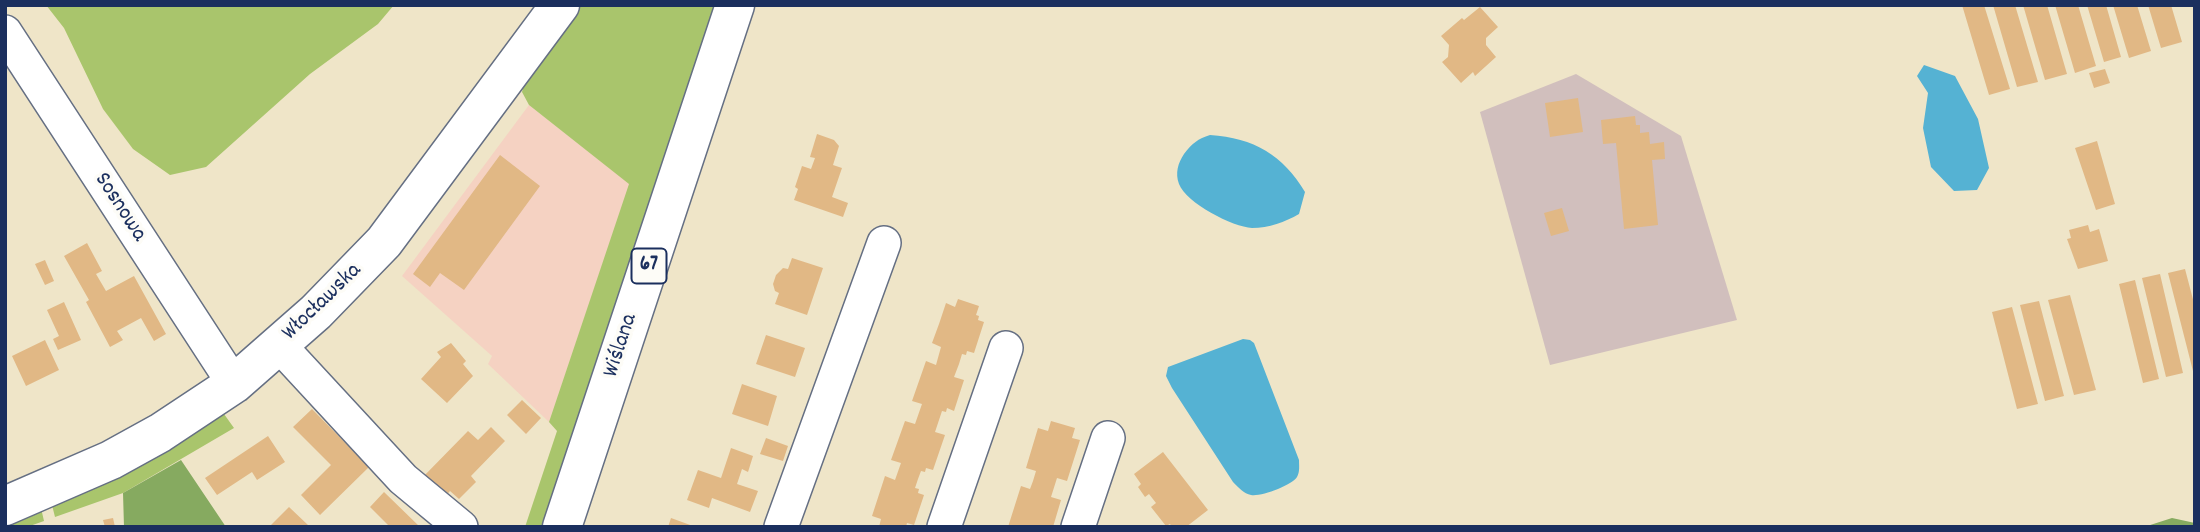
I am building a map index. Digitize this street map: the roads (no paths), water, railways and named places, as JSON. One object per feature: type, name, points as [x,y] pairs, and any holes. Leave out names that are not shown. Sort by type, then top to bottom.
[{"type":"main road","name":"Włocławska","points":[[5,506],[111,460],[160,433],[234,384],[316,312],[384,242],[560,5]]},
{"type":"main road","name":"Wiślana","points":[[562,527],[735,5]]},
{"type":"street","name":"Sosnowa","points":[[5,32],[234,384]]},
{"type":"street","points":[[781,527],[884,243]]},
{"type":"street","points":[[279,345],[403,479],[461,527]]},
{"type":"street","points":[[944,527],[1006,348]]},
{"type":"street","points":[[1078,527],[1108,438]]},
{"type":"water","points":[[1924,65],[1955,76],[1978,119],[1989,168],[1977,190],[1954,191],[1931,167],[1923,128],[1928,93],[1917,76]]},
{"type":"water","points":[[1210,135],[1240,140],[1277,158],[1305,192],[1299,214],[1265,227],[1244,227],[1222,219],[1191,199],[1179,184],[1179,165],[1193,144]]},
{"type":"water","points":[[1243,339],[1254,343],[1299,460],[1299,473],[1294,480],[1276,490],[1256,495],[1246,493],[1233,482],[1166,376],[1168,367]]}]
